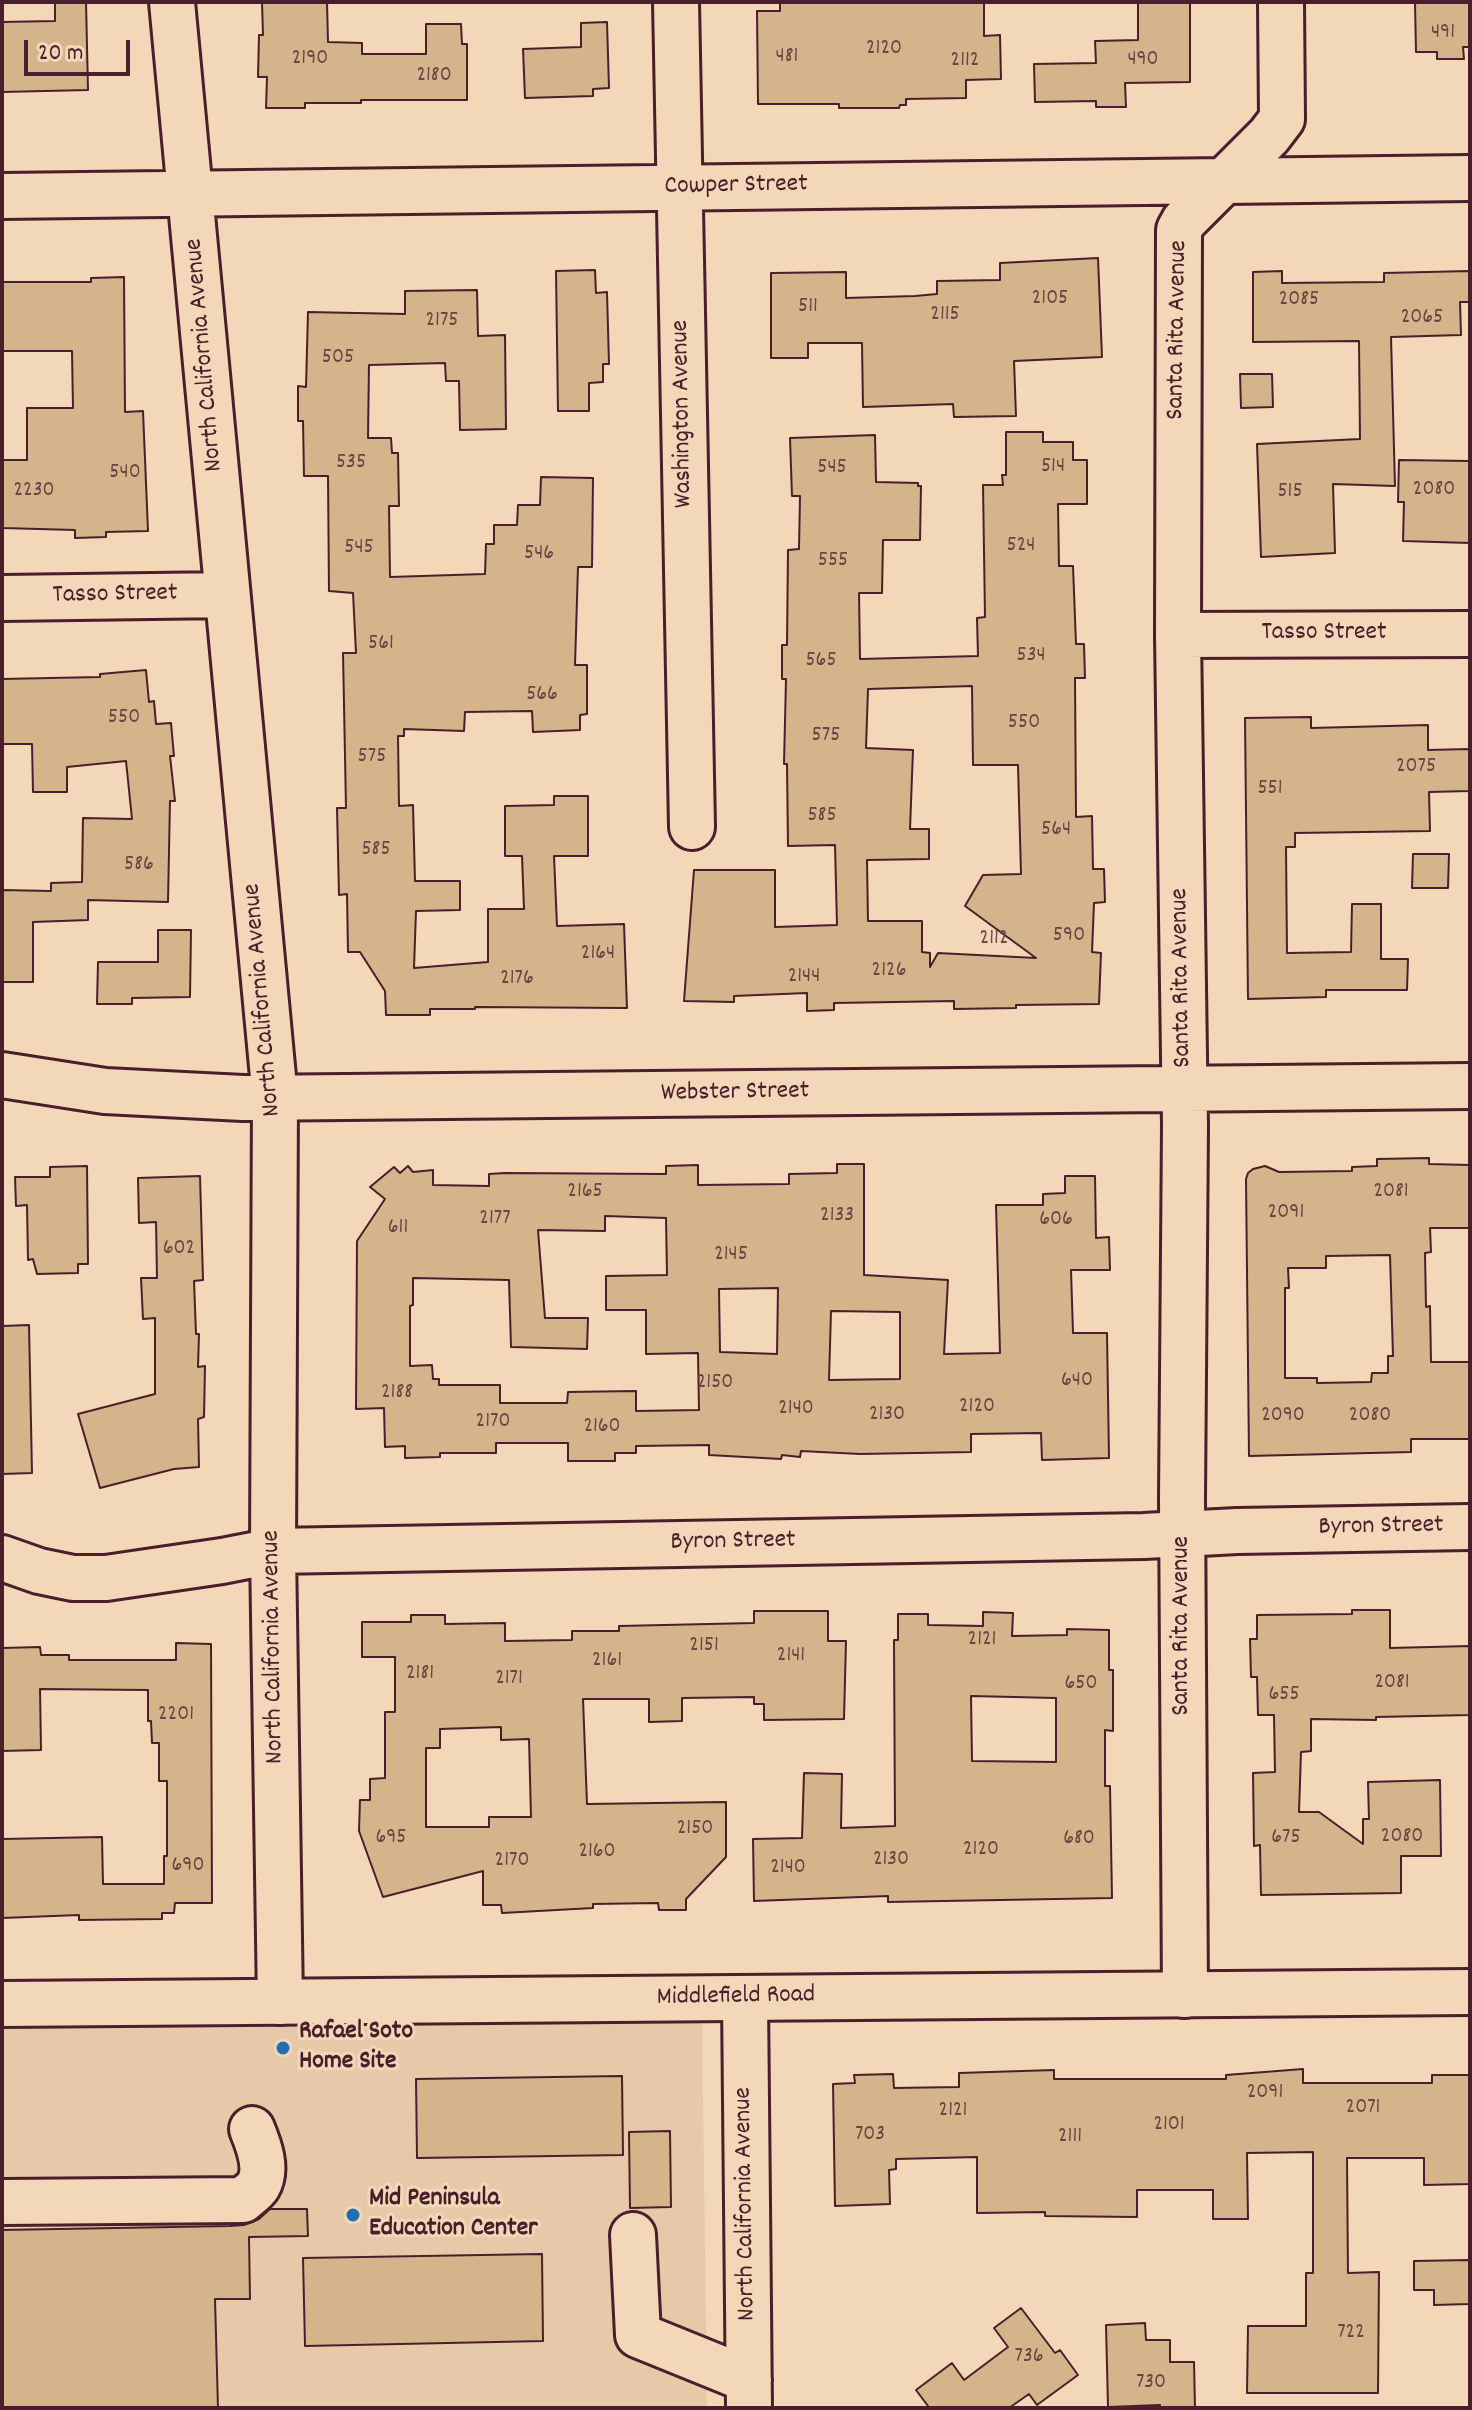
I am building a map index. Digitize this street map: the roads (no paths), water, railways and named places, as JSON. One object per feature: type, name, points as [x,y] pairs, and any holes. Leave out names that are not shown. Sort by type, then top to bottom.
[{"type":"street","name":"North California Avenue","points":[[172,2],[275,1098],[273,1551],[280,2002]]},
{"type":"street","name":"Washington Avenue","points":[[676,2],[692,827]]},
{"type":"street","name":"Santa Rita Avenue","points":[[1185,1995],[1179,230],[1184,221],[1269,136],[1282,119],[1281,2]]},
{"type":"street","name":"Cowper Street","points":[[2,196],[1470,178]]},
{"type":"street","name":"Tasso Street","points":[[2,598],[227,595]]},
{"type":"street","name":"Tasso Street","points":[[1178,635],[1470,634]]},
{"type":"street","name":"Webster Street","points":[[2,1075],[105,1091],[275,1098],[1470,1086]]},
{"type":"street","name":"Byron Street","points":[[2,1558],[50,1574],[95,1578],[273,1551],[1470,1527]]},
{"type":"street","name":"Middlefield Road","points":[[2,2004],[1470,1992]]},
{"type":"street","name":"North California Avenue","points":[[745,1999],[749,2394]]},
{"type":"street","points":[[2,2202],[243,2200],[258,2186],[262,2170],[261,2152],[252,2129]]},
{"type":"street","points":[[633,2235],[638,2335],[749,2394]]},
{"type":"place","name":"Rafael Soto Home Site","points":[[283,2048]]},
{"type":"place","name":"Mid Peninsula Education Center","points":[[353,2215]]}]
